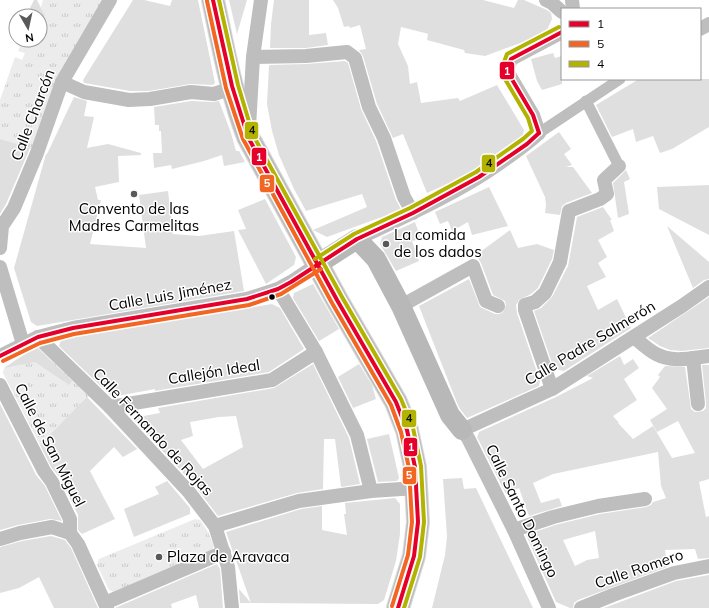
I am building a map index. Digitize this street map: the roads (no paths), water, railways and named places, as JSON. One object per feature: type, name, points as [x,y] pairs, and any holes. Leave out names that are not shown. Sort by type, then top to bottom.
[{"type":"main road","points":[[213,0],[232,88],[248,137],[396,402],[407,430],[412,447],[417,488],[418,522],[414,556],[398,608]]},
{"type":"main road","points":[[318,264],[357,239],[376,259],[401,306],[450,415],[462,430]]},
{"type":"street","name":"Calle Charcón","points":[[0,248],[1,225],[14,208],[37,153],[62,82],[110,0]]},
{"type":"street","points":[[248,137],[253,57],[261,0]]},
{"type":"street","points":[[546,0],[561,11]]},
{"type":"street","points":[[539,133],[533,115],[507,71],[511,59],[561,33]]},
{"type":"street","points":[[253,57],[306,56],[347,52],[355,58],[369,107],[384,138],[404,197],[413,213]]},
{"type":"street","points":[[357,239],[413,213],[479,177],[527,144],[539,133],[619,80]]},
{"type":"street","points":[[62,82],[84,92],[129,100],[150,99],[191,92],[214,94],[232,88]]},
{"type":"street","points":[[552,389],[525,310],[525,305],[535,302],[545,293],[560,262],[569,210],[600,199],[607,194],[604,180],[620,166],[586,102]]},
{"type":"street","name":"Calle Luis Jiménez","points":[[0,356],[38,337],[73,328],[247,299],[278,289],[318,264]]},
{"type":"street","points":[[401,306],[473,266],[486,301],[498,306]]},
{"type":"street","points":[[0,267],[23,344]]},
{"type":"street","name":"Calle Padre Salmerón","points":[[462,430],[552,389],[709,287]]},
{"type":"street","points":[[278,289],[316,352],[357,435],[371,491]]},
{"type":"street","name":"Calle Fernando de Rojas","points":[[38,337],[110,407],[189,492],[215,526],[228,567],[232,608]]},
{"type":"street","points":[[634,337],[656,354],[668,359],[709,356]]},
{"type":"street","name":"Callejón Ideal","points":[[110,407],[272,380],[316,352]]},
{"type":"street","points":[[693,358],[698,404]]},
{"type":"street","name":"Calle de San Miguel","points":[[0,385],[70,519],[70,533],[78,544],[106,606]]},
{"type":"street","name":"Calle Santo Domingo","points":[[462,430],[468,438],[514,530],[550,608]]},
{"type":"street","points":[[215,526],[298,501],[371,491],[417,488]]},
{"type":"street","points":[[514,530],[553,517],[598,506],[645,500]]},
{"type":"street","points":[[0,539],[20,533],[52,527],[70,533]]},
{"type":"street","points":[[106,606],[224,552]]},
{"type":"street","name":"Calle Romero","points":[[581,608],[674,573],[709,566]]},
{"type":"place","name":"Convento de las Madres Carmelitas","points":[[134,194]]},
{"type":"place","name":"La comida de los dados","points":[[386,244]]},
{"type":"place","name":"Plaza de Aravaca","points":[[159,557]]}]
